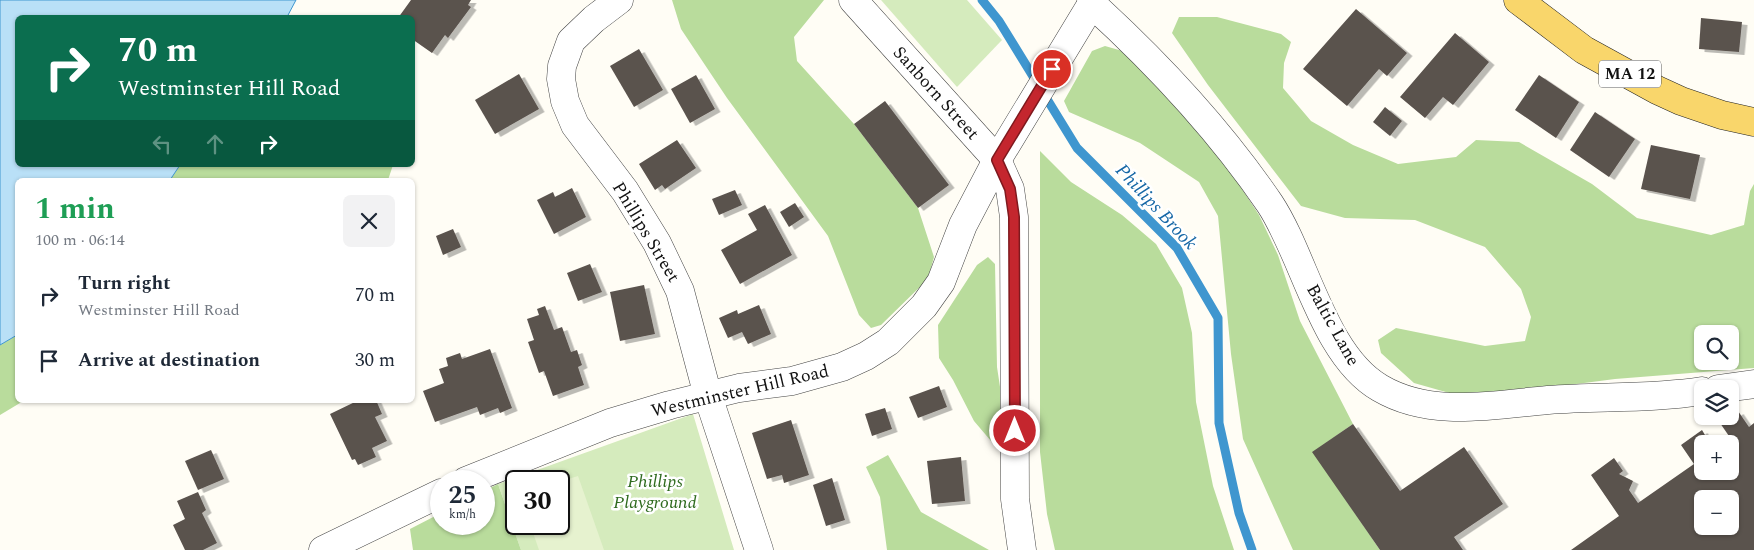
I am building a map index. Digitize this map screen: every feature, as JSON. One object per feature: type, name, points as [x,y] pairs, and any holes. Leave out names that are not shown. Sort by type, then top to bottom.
[{"type":"main road","name":"MA 12","points":[[1518,0],[1584,50],[1656,90],[1722,115],[1754,122]]},
{"type":"street","name":"Phillips Street","points":[[619,0],[594,19],[571,41],[562,66],[562,90],[575,125],[591,150],[624,191],[657,243],[680,291],[708,396],[759,550]]},
{"type":"street","name":"Sanborn Street","points":[[853,0],[997,160],[1010,189],[1014,217],[1015,489],[1022,550]]},
{"type":"street","name":"Westminster Hill Road","points":[[493,470],[610,423],[670,404],[739,388],[792,381],[825,372],[866,356],[888,342],[924,306],[941,282],[962,224],[997,160],[1092,2]]},
{"type":"street","name":"Baltic Lane","points":[[1092,2],[1179,87],[1225,142],[1270,206],[1331,330],[1349,361],[1367,380],[1408,400],[1438,406],[1474,408],[1548,400],[1650,398],[1694,392]]},
{"type":"street","points":[[1739,386],[1754,384]]},
{"type":"street","points":[[323,550],[430,498]]},
{"type":"green space","points":[[672,0],[824,0],[794,37],[797,61],[854,124],[918,208],[934,257],[928,279],[881,325],[871,328],[859,315],[828,236],[727,98],[681,29]]},
{"type":"green space","points":[[881,0],[967,0],[1002,40],[957,87]]},
{"type":"green space","points":[[1179,17],[1217,17],[1281,34],[1291,42],[1284,63],[1283,88],[1311,121],[1353,145],[1398,164],[1456,157],[1476,140],[1519,142],[1592,184],[1637,218],[1711,235],[1744,225],[1750,191],[1754,184],[1754,368],[1739,369],[1739,325],[1694,325],[1694,370],[1729,370],[1615,379],[1467,398],[1414,383],[1381,353],[1378,340],[1396,328],[1485,346],[1525,341],[1531,317],[1521,289],[1485,247],[1415,220],[1345,218],[1301,206],[1208,85],[1172,33]]},
{"type":"green space","points":[[1105,46],[1126,52],[1167,90],[1223,160],[1259,215],[1278,255],[1300,321],[1353,424],[1313,452],[1380,550],[1293,550],[1243,439],[1231,354],[1218,216],[1199,182],[1140,143],[1069,112],[1064,101],[1092,51]]},
{"type":"green space","points":[[1040,151],[1071,182],[1122,215],[1156,244],[1182,288],[1192,333],[1196,402],[1213,486],[1234,550],[1055,550],[1047,514],[1040,452]]},
{"type":"green space","points":[[179,167],[392,167],[389,178],[171,178]]},
{"type":"green space","points":[[988,257],[995,264],[997,367],[1005,420],[998,439],[991,441],[974,421],[953,380],[939,358],[938,325],[977,265]]},
{"type":"green space","points":[[15,336],[15,403],[20,403],[0,415],[0,345]]},
{"type":"green space","name":"Phillips Playground","points":[[693,414],[734,550],[521,550],[516,535],[570,535],[570,470],[537,470]]},
{"type":"green space","points":[[888,455],[921,512],[989,550],[887,550],[880,497],[866,467]]},
{"type":"green space","points":[[578,476],[604,550],[539,550],[534,535],[570,535],[570,479]]},
{"type":"green space","name":"Phillips Playground","points":[[505,481],[505,504],[498,484]]},
{"type":"green space","points":[[498,484],[505,504],[505,535],[516,535],[521,550],[413,550],[410,529],[430,519],[430,535],[495,535],[495,486]]},
{"type":"water","points":[[0,0],[296,0],[288,15],[15,15],[15,167],[179,167],[171,178],[15,178],[15,336],[0,345]]},
{"type":"building","points":[[411,0],[471,0],[468,5],[471,7],[448,38],[445,35],[432,53],[415,41],[415,15],[400,15]]},
{"type":"building","points":[[1356,9],[1407,53],[1387,76],[1379,69],[1347,106],[1303,69]]},
{"type":"building","points":[[1701,18],[1742,22],[1739,52],[1699,49]]},
{"type":"building","points":[[1455,33],[1489,62],[1453,105],[1443,97],[1425,118],[1400,97]]},
{"type":"building","points":[[639,49],[663,90],[634,107],[610,66]]},
{"type":"building","points":[[519,74],[539,109],[495,134],[475,100]]},
{"type":"building","points":[[696,75],[715,109],[690,123],[671,89]]},
{"type":"building","points":[[1539,75],[1579,102],[1556,138],[1515,110]]},
{"type":"building","points":[[885,101],[949,185],[918,208],[854,124]]},
{"type":"building","points":[[1385,107],[1402,121],[1390,136],[1373,122]]},
{"type":"building","points":[[1595,112],[1635,139],[1609,177],[1570,150]]},
{"type":"building","points":[[677,140],[696,168],[665,189],[662,185],[655,190],[639,164]]},
{"type":"building","points":[[1651,145],[1700,155],[1690,199],[1641,189]]},
{"type":"building","points":[[572,188],[586,217],[554,234],[537,200],[553,192],[555,197]]},
{"type":"building","points":[[735,190],[742,205],[719,215],[712,199]]},
{"type":"building","points":[[795,203],[804,217],[789,227],[780,212]]},
{"type":"building","points":[[765,205],[792,255],[740,284],[721,250],[757,230],[748,214]]},
{"type":"building","points":[[453,229],[461,247],[443,255],[436,236]]},
{"type":"building","points":[[590,264],[602,292],[578,301],[567,273]]},
{"type":"building","points":[[644,285],[655,334],[620,341],[610,292]]},
{"type":"building","points":[[759,305],[771,334],[748,344],[742,332],[728,338],[719,318],[737,310],[738,314]]},
{"type":"building","points":[[545,306],[554,330],[562,327],[571,352],[577,350],[582,365],[578,367],[584,385],[553,396],[544,371],[539,373],[528,342],[534,340],[527,319],[539,315],[537,309]]},
{"type":"building","points":[[490,349],[512,408],[500,413],[498,408],[480,415],[477,407],[435,422],[423,391],[444,383],[439,369],[448,366],[446,358],[460,353],[462,359]]},
{"type":"building","points":[[939,386],[947,407],[918,418],[909,397]]},
{"type":"building","points":[[353,403],[377,403],[382,414],[375,417],[387,441],[372,448],[376,457],[358,465],[355,459],[352,460],[330,414]]},
{"type":"building","points":[[885,408],[892,429],[872,436],[865,414]]},
{"type":"building","points":[[1739,412],[1749,427],[1754,423],[1754,550],[1571,550],[1619,516],[1591,475],[1614,458],[1623,471],[1619,474],[1633,481],[1629,490],[1638,503],[1694,464],[1694,480],[1739,480],[1739,435],[1728,435],[1721,425],[1739,425]]},
{"type":"building","points":[[791,420],[809,475],[784,483],[782,475],[767,479],[752,433]]},
{"type":"building","points":[[1353,424],[1400,491],[1464,447],[1503,504],[1454,537],[1463,550],[1380,550],[1312,452]]},
{"type":"building","points":[[1702,430],[1705,435],[1695,435]]},
{"type":"building","points":[[1694,436],[1694,464],[1681,445]]},
{"type":"building","points":[[211,450],[224,479],[198,490],[185,461]]},
{"type":"building","points":[[961,457],[965,501],[932,504],[927,461]]},
{"type":"building","points":[[832,478],[845,520],[826,526],[813,485]]},
{"type":"building","points":[[198,492],[206,510],[202,513],[217,543],[203,550],[185,550],[173,525],[185,519],[177,501]]},
{"type":"waterway","name":"Phillips Brook","points":[[982,0],[999,21],[1077,148],[1177,248],[1218,318],[1219,423],[1239,513],[1252,550]]},
{"type":"route","points":[[1015,431],[1014,217],[1010,189],[997,160],[1052,69]]}]
